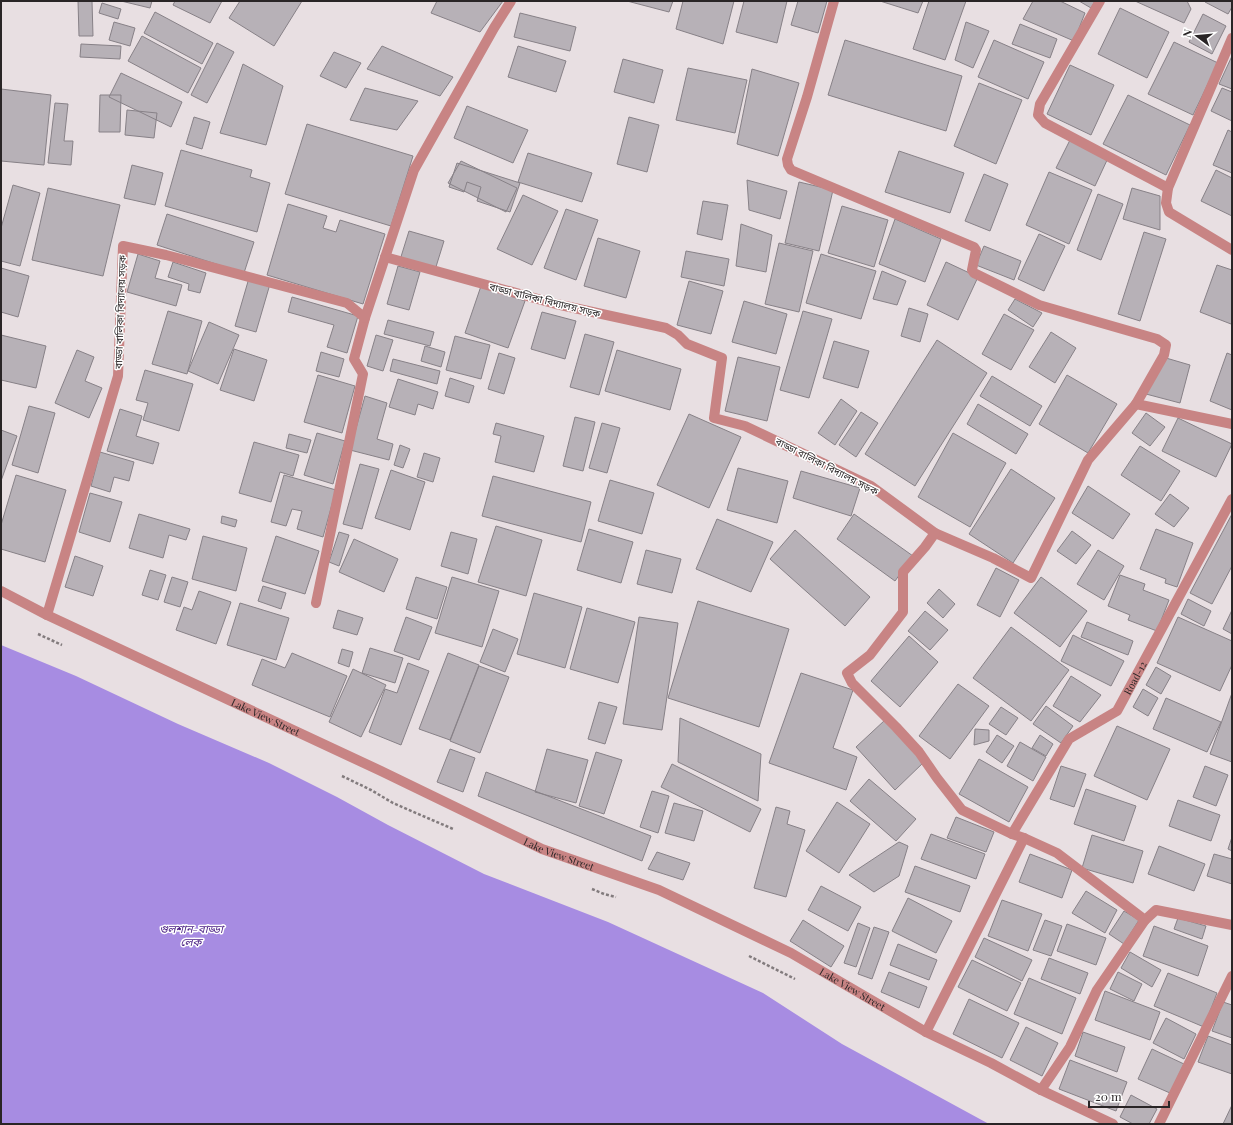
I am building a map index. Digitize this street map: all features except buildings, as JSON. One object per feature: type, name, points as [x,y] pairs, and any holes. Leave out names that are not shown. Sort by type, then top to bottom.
[{"type":"street","points":[[316,603],[363,374],[354,359],[365,318],[414,170],[490,35],[511,1]]},
{"type":"street","points":[[834,1],[807,97],[787,159],[791,170],[974,247],[976,250],[972,270],[974,273],[1039,305],[1157,339],[1166,344],[1164,355],[1136,404],[1088,460],[1031,578],[993,558],[935,532],[925,547],[904,572],[903,612],[870,655],[847,673],[852,683],[919,752],[962,810],[1012,834],[1057,853],[1145,920]]},
{"type":"street","points":[[1100,1],[1040,104],[1038,115],[1045,123],[1168,188]]},
{"type":"street","points":[[1232,38],[1168,188],[1166,204],[1169,212],[1232,250]]},
{"type":"street","name":"বাড্ডা বালিকা বিদ্যালয় সড়ক","points":[[47,615],[118,376],[123,246],[166,255],[347,303],[365,318]]},
{"type":"street","name":"বাড্ডা বালিকা বিদ্যালয় সড়ক","points":[[385,257],[556,304],[666,328],[687,344],[722,358],[714,418],[745,426],[871,486],[935,532]]},
{"type":"street","points":[[1136,404],[1232,424]]},
{"type":"street","name":"Road-12","points":[[1012,834],[1069,739],[1117,711],[1232,499]]},
{"type":"street","name":"Lake View Street","points":[[1,591],[47,615],[381,771],[542,849],[666,893],[792,953],[926,1032],[1041,1090],[1113,1124]]},
{"type":"street","points":[[926,1032],[1024,838]]},
{"type":"street","points":[[1041,1090],[1070,1047],[1097,990],[1145,920],[1156,910],[1232,925]]},
{"type":"street","points":[[1159,1124],[1232,976]]},
{"type":"path","points":[[372,790],[393,803],[458,831]]},
{"type":"path","points":[[590,888],[619,898]]},
{"type":"path","points":[[746,954],[801,983]]},
{"type":"water","name":"গুলশান-বাড্ডা লেক","points":[[1,645],[76,676],[178,724],[269,763],[484,874],[608,922],[763,993],[842,1044],[989,1124],[1,1124]]}]
